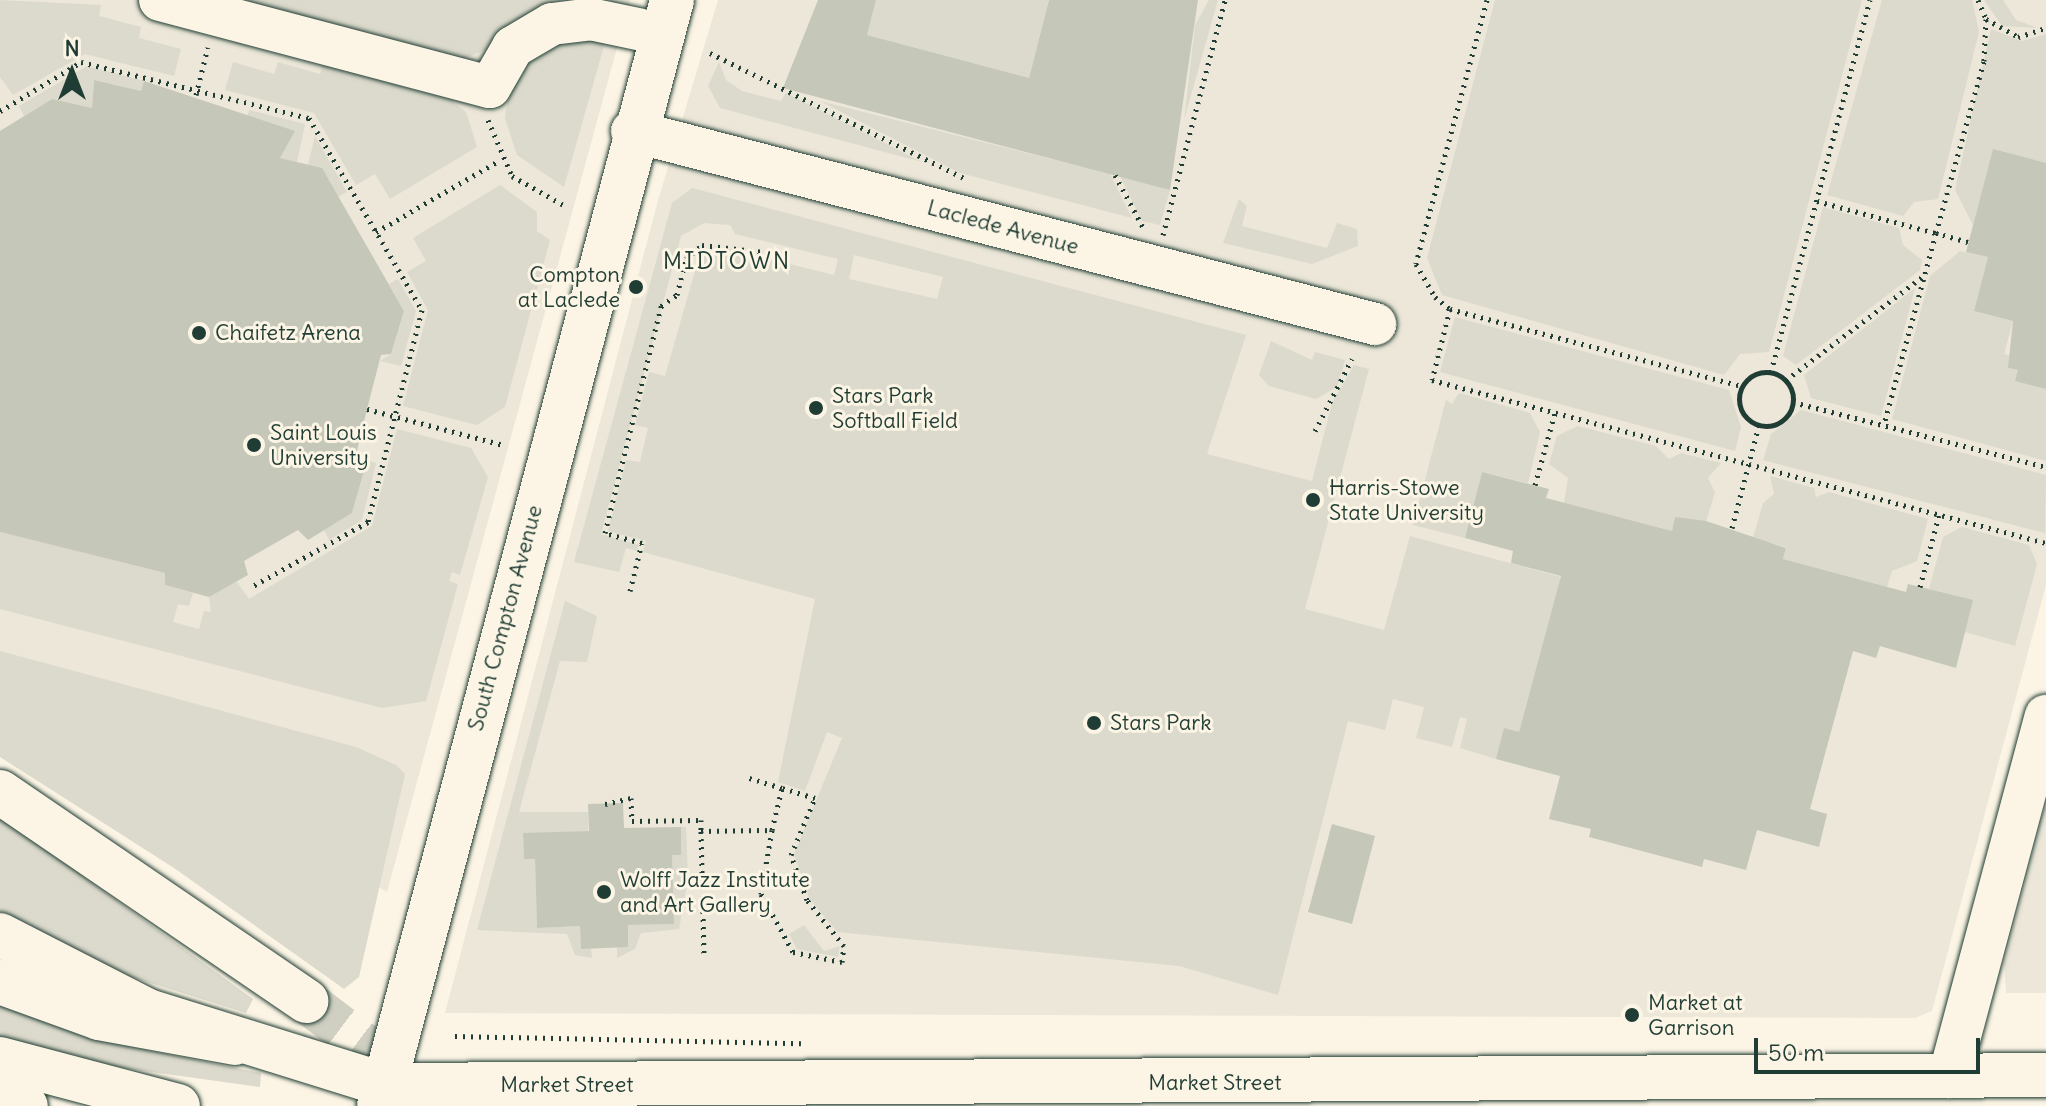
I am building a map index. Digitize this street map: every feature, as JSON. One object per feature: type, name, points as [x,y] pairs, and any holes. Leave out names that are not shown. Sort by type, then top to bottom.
[{"type":"main road","name":"South Compton Avenue","points":[[370,1099],[632,131],[667,17]]},
{"type":"main road","points":[[0,792],[306,1001]]},
{"type":"main road","points":[[0,935],[148,1011],[235,1043]]},
{"type":"main road","points":[[0,982],[99,1018],[235,1043]]},
{"type":"main road","name":"Market Street","points":[[235,1043],[370,1099],[2046,1075]]},
{"type":"main road","points":[[0,1059],[178,1106]]},
{"type":"main road","points":[[0,1103],[26,1106]]},
{"type":"street","points":[[160,0],[490,87],[513,47],[552,24],[590,19],[667,17]]},
{"type":"street","name":"Laclede Avenue","points":[[632,131],[1375,324]]},
{"type":"street","points":[[1949,1077],[2046,716]]},
{"type":"path","points":[[1163,235],[1225,0]]},
{"type":"path","points":[[1487,0],[1416,264],[1450,309],[1741,386],[1771,372]]},
{"type":"path","points":[[1771,372],[1870,0]]},
{"type":"path","points":[[1884,425],[1984,61],[1986,19],[1978,0]]},
{"type":"path","points":[[1986,19],[2018,37],[2045,28]]},
{"type":"path","points":[[196,93],[207,49]]},
{"type":"path","points":[[710,53],[976,183]]},
{"type":"path","points":[[0,111],[81,62],[196,93],[309,118],[422,310],[368,522],[253,586]]},
{"type":"path","points":[[490,87],[489,130],[500,160],[522,187],[567,207]]},
{"type":"path","points":[[376,232],[500,160]]},
{"type":"path","points":[[1115,175],[1144,229]]},
{"type":"path","points":[[1816,201],[1968,242]]},
{"type":"path","points":[[630,591],[642,543],[605,533],[661,306],[677,295],[686,259],[702,245],[773,253]]},
{"type":"path","points":[[1786,380],[1926,274]]},
{"type":"path","points":[[1450,309],[1432,380],[2046,543]]},
{"type":"path","points":[[1315,431],[1352,359]]},
{"type":"path","points":[[1759,425],[1783,420],[1793,402],[1786,380],[1771,372]]},
{"type":"path","points":[[1741,386],[1740,408],[1759,425]]},
{"type":"path","points":[[1793,402],[2046,467]]},
{"type":"path","points":[[367,409],[503,445]]},
{"type":"path","points":[[1535,485],[1555,413]]},
{"type":"path","points":[[1732,528],[1759,425]]},
{"type":"path","points":[[1920,587],[1939,515]]},
{"type":"path","points":[[746,777],[815,798],[791,855],[807,900],[844,946],[842,962],[793,952],[761,894],[782,788]]},
{"type":"path","points":[[605,804],[631,798],[632,821],[701,820],[704,955]]},
{"type":"path","points":[[701,831],[772,830]]},
{"type":"shaded area","name":"Saint Louis University","points":[[0,0],[630,0],[387,892],[0,674]]},
{"type":"shaded area","points":[[0,0],[101,5],[99,16],[141,27],[139,38],[181,49],[174,76],[85,54],[13,95],[0,77]]},
{"type":"shaded area","points":[[220,0],[599,0],[521,18],[490,48],[460,60]]},
{"type":"shaded area","name":"Harris-Stowe State University","points":[[718,0],[2046,0],[2046,585],[1932,1011],[1915,1018],[445,1013],[657,204]]},
{"type":"shaded area","points":[[876,0],[1049,0],[1029,78],[867,35]]},
{"type":"shaded area","points":[[1209,0],[1218,0],[1184,120],[1195,25]]},
{"type":"shaded area","points":[[1495,0],[1862,0],[1769,352],[1740,354],[1724,375],[1442,295],[1427,258]]},
{"type":"shaded area","points":[[1882,0],[1972,0],[1979,32],[1938,199],[1914,202],[1903,216],[1827,195]]},
{"type":"shaded area","points":[[1984,0],[2003,0],[2016,20],[2038,28],[2002,26]]},
{"type":"shaded area","points":[[1991,29],[2022,41],[2046,34],[2046,163],[1993,150],[1973,225],[1955,190]]},
{"type":"shaded area","points":[[560,39],[606,39],[564,187],[517,155],[505,118],[510,85],[530,56]]},
{"type":"shaded area","points":[[233,62],[274,74],[278,62],[320,74],[323,62],[445,95],[466,112],[477,147],[390,199],[375,174],[356,185],[314,113],[225,90]]},
{"type":"shaded area","points":[[719,62],[726,80],[742,91],[781,101],[786,93],[922,162],[720,108],[708,86]]},
{"type":"shaded area","points":[[87,66],[144,81],[141,91],[94,80],[92,108],[52,99],[24,116],[19,106]]},
{"type":"shaded area","points":[[820,101],[1110,174],[1132,218],[960,173]]},
{"type":"shaded area","points":[[249,110],[305,124],[297,162],[280,158],[294,131],[247,118]]},
{"type":"shaded area","points":[[315,136],[347,192],[338,197],[308,165]]},
{"type":"shaded area","points":[[1120,176],[1170,190],[1160,225],[1142,221]]},
{"type":"shaded area","points":[[500,185],[537,212],[537,231],[550,240],[505,407],[477,425],[403,406],[428,310],[407,272],[426,261],[413,238]]},
{"type":"shaded area","points":[[692,188],[1246,335],[1207,454],[1312,481],[1332,403],[1354,365],[1369,369],[1305,609],[1384,630],[1410,536],[1561,577],[1519,732],[1496,759],[1460,748],[1467,719],[1460,717],[1452,747],[1416,738],[1424,707],[1393,699],[1385,730],[1348,721],[1278,995],[1179,966],[837,932],[809,898],[794,854],[842,738],[827,732],[805,791],[778,782],[815,599],[643,552],[646,541],[608,531],[626,460],[640,462],[648,428],[635,425],[649,372],[665,376],[699,257],[729,249],[834,275],[838,259],[735,234],[730,225],[704,223],[681,236],[601,534],[639,545],[637,551],[626,548],[619,572],[574,562],[672,203]],"holes":[[[854,255],[943,277],[937,299],[849,279]]]},
{"type":"shaded area","points":[[1239,199],[1247,206],[1242,226],[1327,248],[1337,223],[1357,229],[1358,246],[1312,264],[1223,243]]},
{"type":"shaded area","points":[[1823,207],[1899,228],[1903,245],[1922,260],[1920,270],[1796,365],[1783,356]]},
{"type":"shaded area","points":[[1960,251],[1988,257],[1974,311],[2013,321],[2004,354],[2011,356],[2008,368],[2018,370],[2016,381],[2046,389],[2046,461],[1892,419],[1930,276]]},
{"type":"shaded area","points":[[398,279],[416,311],[401,366],[380,361],[391,354],[404,311],[389,284]]},
{"type":"shaded area","points":[[1915,288],[1881,416],[1811,398],[1804,375]]},
{"type":"shaded area","points":[[1455,317],[1729,390],[1741,427],[1735,451],[1440,372]]},
{"type":"shaded area","points":[[1271,341],[1312,360],[1315,352],[1345,360],[1337,387],[1316,399],[1269,386],[1259,375]]},
{"type":"shaded area","points":[[1459,393],[1530,413],[1540,432],[1528,483],[1482,472],[1465,538],[1413,525],[1446,400],[1452,404]]},
{"type":"shaded area","points":[[1801,410],[2046,475],[2045,533],[1763,460],[1771,434]]},
{"type":"shaded area","points":[[1578,426],[1656,446],[1669,459],[1681,453],[1721,463],[1708,478],[1715,492],[1705,525],[1675,517],[1672,531],[1564,503],[1568,478],[1549,464],[1557,436]]},
{"type":"shaded area","points":[[397,429],[471,448],[488,477],[460,575],[452,572],[449,581],[458,584],[426,701],[382,708],[0,609],[0,532],[165,573],[165,585],[193,593],[189,606],[178,604],[173,622],[199,629],[204,611],[211,612],[209,597],[237,582],[249,599],[372,526]]},
{"type":"shaded area","points":[[356,458],[376,463],[362,520],[329,540],[324,530],[352,513],[365,467]]},
{"type":"shaded area","points":[[1770,476],[1814,488],[1816,497],[1829,492],[1928,519],[1917,561],[1892,571],[1887,587],[1783,559],[1786,547],[1753,538],[1763,503],[1774,494]]},
{"type":"shaded area","points":[[1962,527],[2029,545],[2037,564],[2015,646],[1965,632],[1929,589],[1943,537]]},
{"type":"shaded area","points":[[565,601],[597,616],[587,662],[560,661],[519,812],[588,812],[588,831],[523,834],[524,858],[535,859],[537,928],[580,926],[581,948],[591,948],[592,958],[575,955],[567,934],[477,930]]},
{"type":"shaded area","points":[[0,651],[356,747],[396,765],[405,774],[359,977],[344,989],[174,868],[0,757]]},
{"type":"shaded area","points":[[2046,803],[2046,993],[2006,993],[2004,963]]},
{"type":"shaded area","points":[[0,816],[253,999],[246,1013],[90,964],[0,919]]},
{"type":"shaded area","points":[[681,827],[686,827],[688,878],[679,929],[641,933],[635,949],[617,958],[617,947],[628,947],[628,925],[673,924],[672,855],[681,855]]},
{"type":"shaded area","points":[[804,925],[824,951],[840,946],[838,957],[797,949],[789,934]]},
{"type":"shaded area","points":[[0,1001],[137,1048],[261,1073],[260,1087],[65,1060],[0,1041]]},
{"type":"building","points":[[818,0],[876,0],[867,35],[1029,78],[1049,0],[1198,0],[1170,190],[783,88]]},
{"type":"building","name":"Chaifetz Arena","points":[[94,80],[141,91],[144,81],[295,131],[280,158],[322,168],[404,311],[391,354],[381,355],[367,409],[354,463],[365,467],[352,513],[308,540],[298,530],[244,561],[248,575],[209,597],[165,585],[165,573],[0,532],[0,131],[52,99],[92,108]]},
{"type":"building","points":[[1993,149],[2046,163],[2046,389],[2015,381],[2018,370],[2008,368],[2013,321],[1974,311],[1988,257],[1966,252]]},
{"type":"building","points":[[1482,472],[1549,489],[1546,498],[1672,531],[1675,517],[1706,521],[1786,548],[1783,559],[1906,592],[1908,584],[1973,600],[1956,668],[1880,646],[1876,658],[1853,651],[1810,809],[1827,814],[1819,847],[1757,830],[1746,870],[1704,859],[1702,867],[1589,837],[1591,829],[1549,819],[1560,776],[1496,759],[1504,728],[1519,732],[1561,576],[1511,563],[1513,551],[1465,538]]},
{"type":"building","name":"Wolff Jazz Institute and Art Gallery","points":[[623,803],[624,828],[681,827],[681,855],[672,855],[674,924],[628,925],[628,947],[581,949],[580,926],[537,928],[535,859],[524,859],[523,833],[589,831],[588,804]]},
{"type":"building","points":[[1332,824],[1375,836],[1352,924],[1308,912]]},
{"type":"tunnel","points":[[306,1001],[418,1086]]},
{"type":"place","name":"Compton at Laclede","points":[[636,287]]},
{"type":"place","name":"Chaifetz Arena","points":[[199,333]]},
{"type":"place","name":"Stars Park Softball Field","points":[[816,408]]},
{"type":"place","name":"Saint Louis University","points":[[254,445]]},
{"type":"place","name":"Harris-Stowe State University","points":[[1313,500]]},
{"type":"place","name":"Stars Park","points":[[1094,723]]},
{"type":"place","name":"Wolff Jazz Institute and Art Gallery","points":[[604,892]]},
{"type":"place","name":"Market at Garrison","points":[[1632,1015]]},
{"type":"district","name":"MIDTOWN","points":[[727,261]]}]
